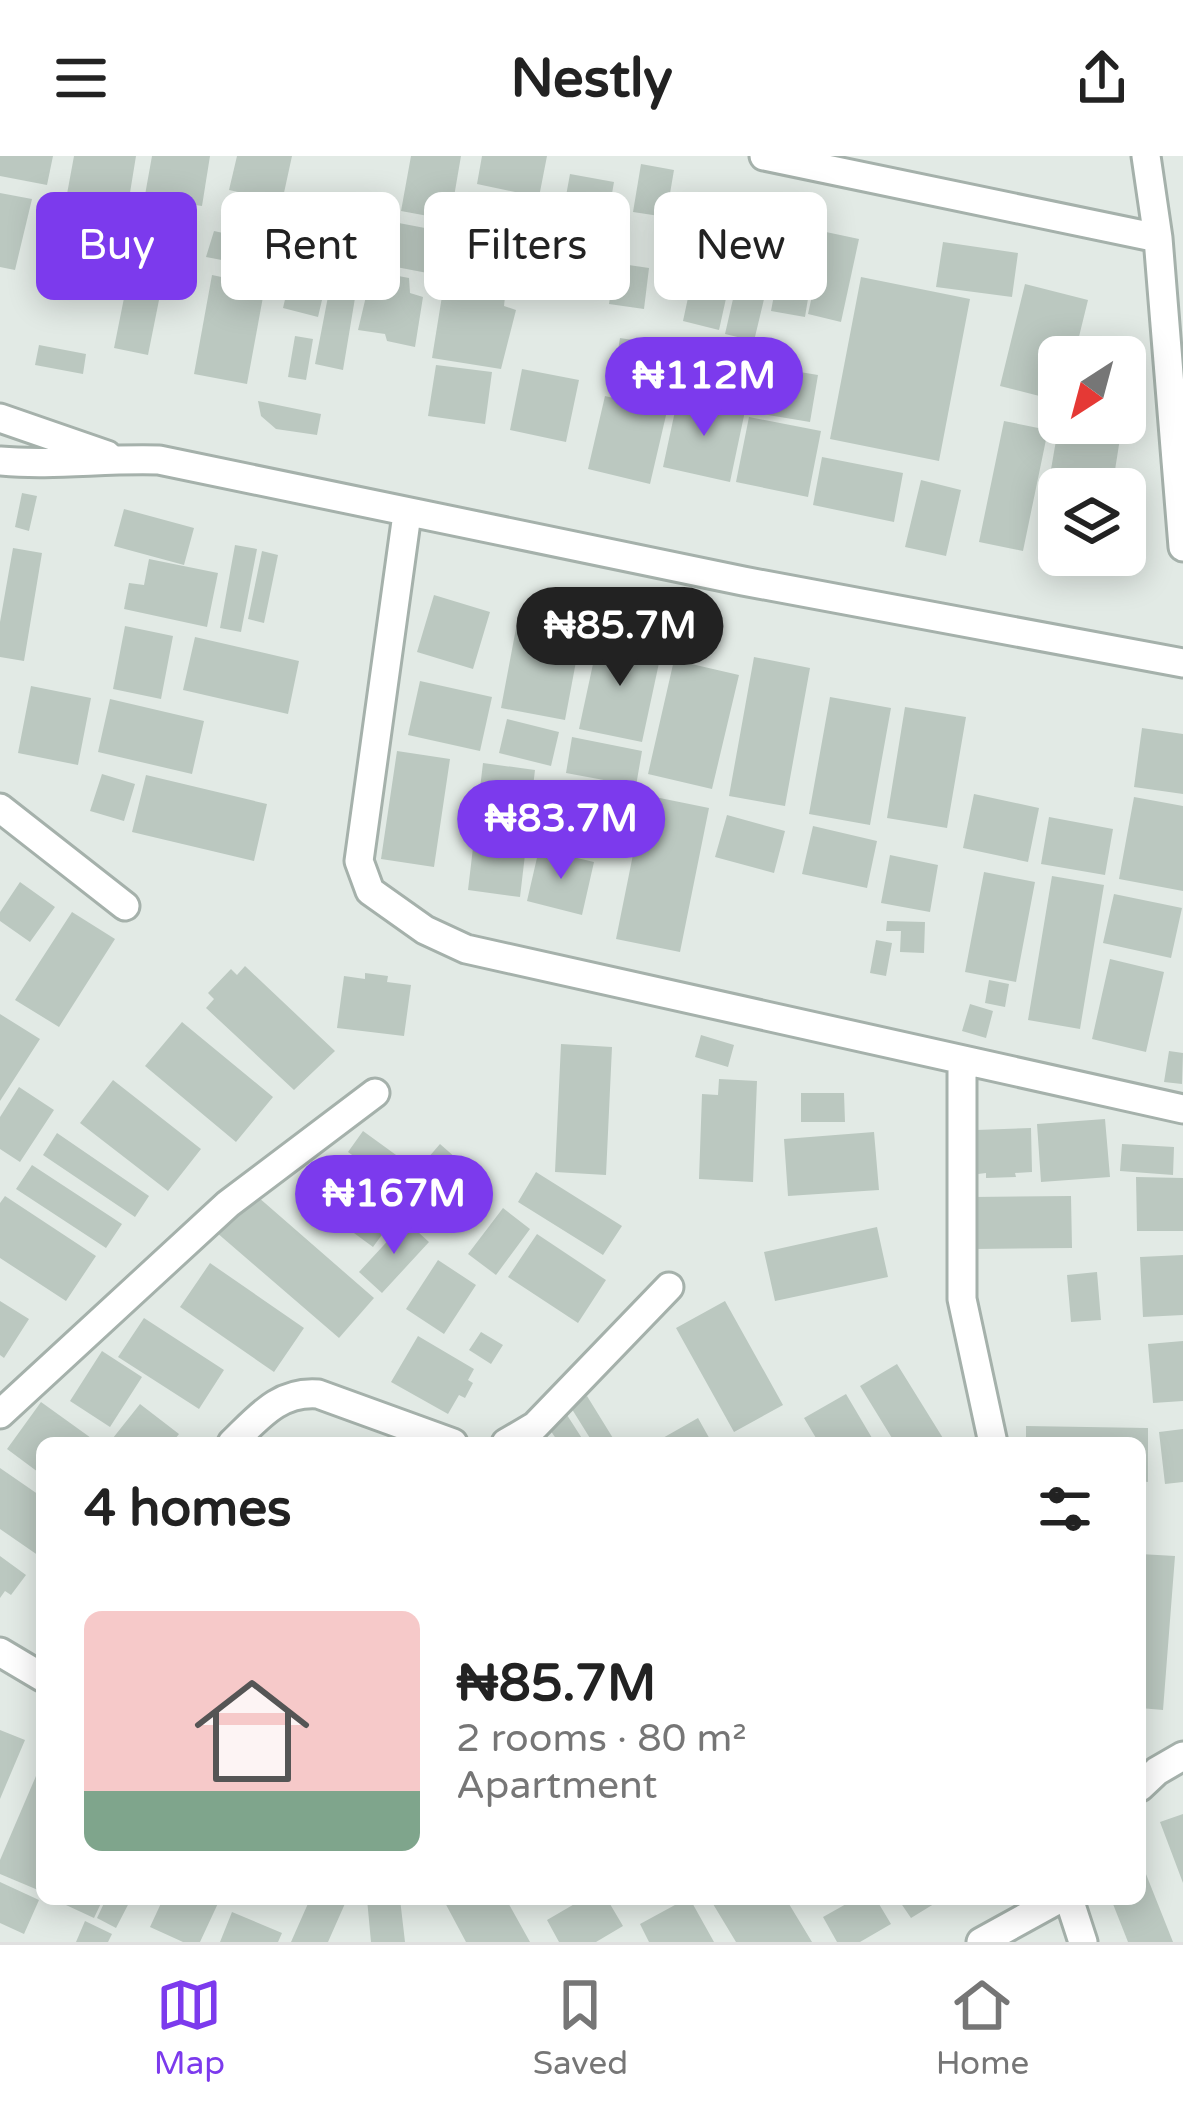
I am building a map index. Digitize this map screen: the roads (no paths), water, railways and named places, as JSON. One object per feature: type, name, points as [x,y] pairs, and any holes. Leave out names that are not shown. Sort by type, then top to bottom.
[{"type":"street","points":[[764,156],[1158,238]]},
{"type":"street","points":[[1146,156],[1158,238],[1183,547]]},
{"type":"street","points":[[0,418],[116,459]]},
{"type":"street","points":[[0,460],[45,465],[159,460],[406,514],[1183,663]]},
{"type":"street","points":[[406,514],[358,860],[370,890],[425,930],[466,949],[1183,1109]]},
{"type":"street","points":[[0,808],[124,906]]},
{"type":"street","points":[[962,1061],[962,1299],[992,1437]]},
{"type":"street","points":[[0,1414],[228,1204],[375,1093]]},
{"type":"street","points":[[516,1437],[535,1426],[669,1287]]},
{"type":"street","points":[[238,1437],[274,1402],[298,1393],[318,1394],[436,1437]]},
{"type":"street","points":[[0,1652],[36,1665]]},
{"type":"street","points":[[1146,1781],[1183,1756]]},
{"type":"street","points":[[981,1942],[1049,1905]]},
{"type":"street","points":[[1071,1905],[1083,1942]]}]
